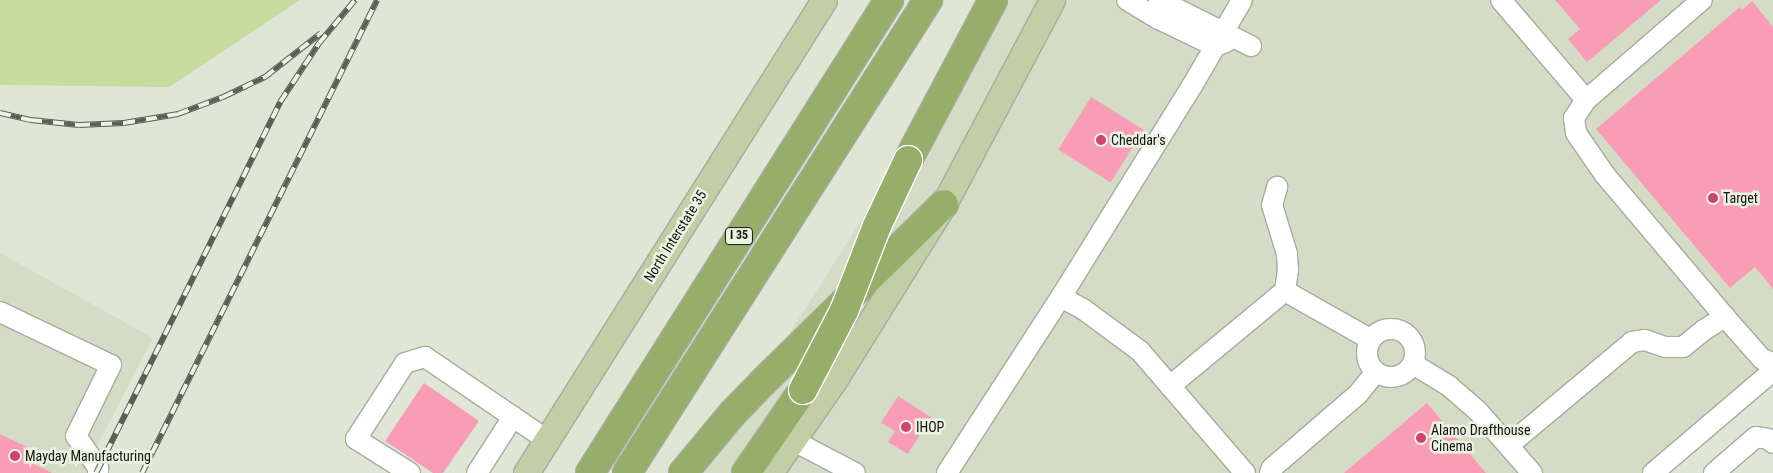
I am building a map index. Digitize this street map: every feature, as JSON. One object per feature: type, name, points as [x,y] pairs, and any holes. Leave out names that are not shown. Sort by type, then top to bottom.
[{"type":"highway","name":"I 35","points":[[590,473],[889,0]]},
{"type":"highway","name":"I 35","points":[[627,473],[928,0]]},
{"type":"highway","points":[[746,473],[803,390],[844,311],[884,208],[994,0]]},
{"type":"highway","points":[[683,473],[732,414],[762,383],[944,204]]},
{"type":"main road","name":"North Interstate 35","points":[[526,473],[824,0]]},
{"type":"main road","points":[[770,473],[833,382],[944,204],[1052,0]]},
{"type":"street","points":[[1127,0],[1159,19],[1231,41]]},
{"type":"street","points":[[1159,0],[1231,41]]},
{"type":"street","points":[[947,473],[1061,297],[1192,86],[1231,41],[1242,0]]},
{"type":"street","points":[[1501,0],[1586,100]]},
{"type":"street","points":[[1702,0],[1586,100],[1574,118],[1576,133],[1605,175],[1725,317],[1762,358],[1773,363]]},
{"type":"street","points":[[1170,386],[1285,291],[1288,270],[1287,254],[1272,205],[1276,187]]},
{"type":"street","points":[[1285,291],[1370,339]]},
{"type":"street","points":[[1061,297],[1083,309],[1140,351],[1245,473]]},
{"type":"street","points":[[0,312],[111,365],[76,436],[98,468],[98,473]]},
{"type":"street","points":[[1509,445],[1632,342],[1645,340],[1665,347],[1683,347],[1704,330],[1725,317]]},
{"type":"street","points":[[1418,351],[1408,370],[1396,376],[1388,377],[1376,372],[1368,359],[1367,352],[1370,339],[1391,322],[1407,334],[1418,351],[1449,386],[1477,410],[1532,473]]},
{"type":"street","points":[[410,473],[356,439],[405,363],[425,357],[547,440]]},
{"type":"street","points":[[1653,473],[1773,371]]},
{"type":"street","points":[[1266,471],[1358,394],[1376,372]]},
{"type":"street","points":[[476,473],[513,416]]},
{"type":"street","points":[[1727,469],[1756,438],[1768,439],[1773,443]]},
{"type":"street","points":[[792,440],[855,473]]},
{"type":"shaded area","points":[[1001,0],[1773,0],[1773,371],[1654,473],[701,473]]},
{"type":"shaded area","points":[[0,253],[153,338],[97,446],[105,473],[0,473]]},
{"type":"green space","points":[[0,0],[300,0],[169,87],[0,85]]},
{"type":"building","points":[[1555,0],[1661,0],[1587,62],[1568,39],[1580,29]]},
{"type":"building","name":"Target","points":[[1752,1],[1773,27],[1773,289],[1755,267],[1730,288],[1596,129],[1740,7],[1742,10]]},
{"type":"building","name":"Cheddar's","points":[[1091,97],[1144,130],[1111,182],[1058,150]]},
{"type":"building","points":[[424,383],[479,421],[443,473],[433,473],[385,441]]},
{"type":"building","name":"IHOP","points":[[898,396],[931,417],[908,454],[888,442],[895,431],[881,423]]},
{"type":"building","name":"Alamo Drafthouse Cinema","points":[[1427,403],[1486,473],[1344,473]]},
{"type":"building","name":"Mayday Manufacturing","points":[[0,434],[33,450],[28,461],[52,473],[0,473]]},
{"type":"railway","points":[[96,473],[280,102],[319,43],[355,0]]},
{"type":"railway","points":[[142,473],[377,0]]},
{"type":"railway","points":[[0,113],[31,120],[79,125],[124,123],[178,114],[223,97],[265,77],[321,33]]},
{"type":"place","name":"Cheddar's","points":[[1101,140]]},
{"type":"place","name":"Target","points":[[1713,198]]},
{"type":"place","name":"IHOP","points":[[906,427]]},
{"type":"place","name":"Alamo Drafthouse Cinema","points":[[1421,438]]},
{"type":"place","name":"Mayday Manufacturing","points":[[15,456]]}]
